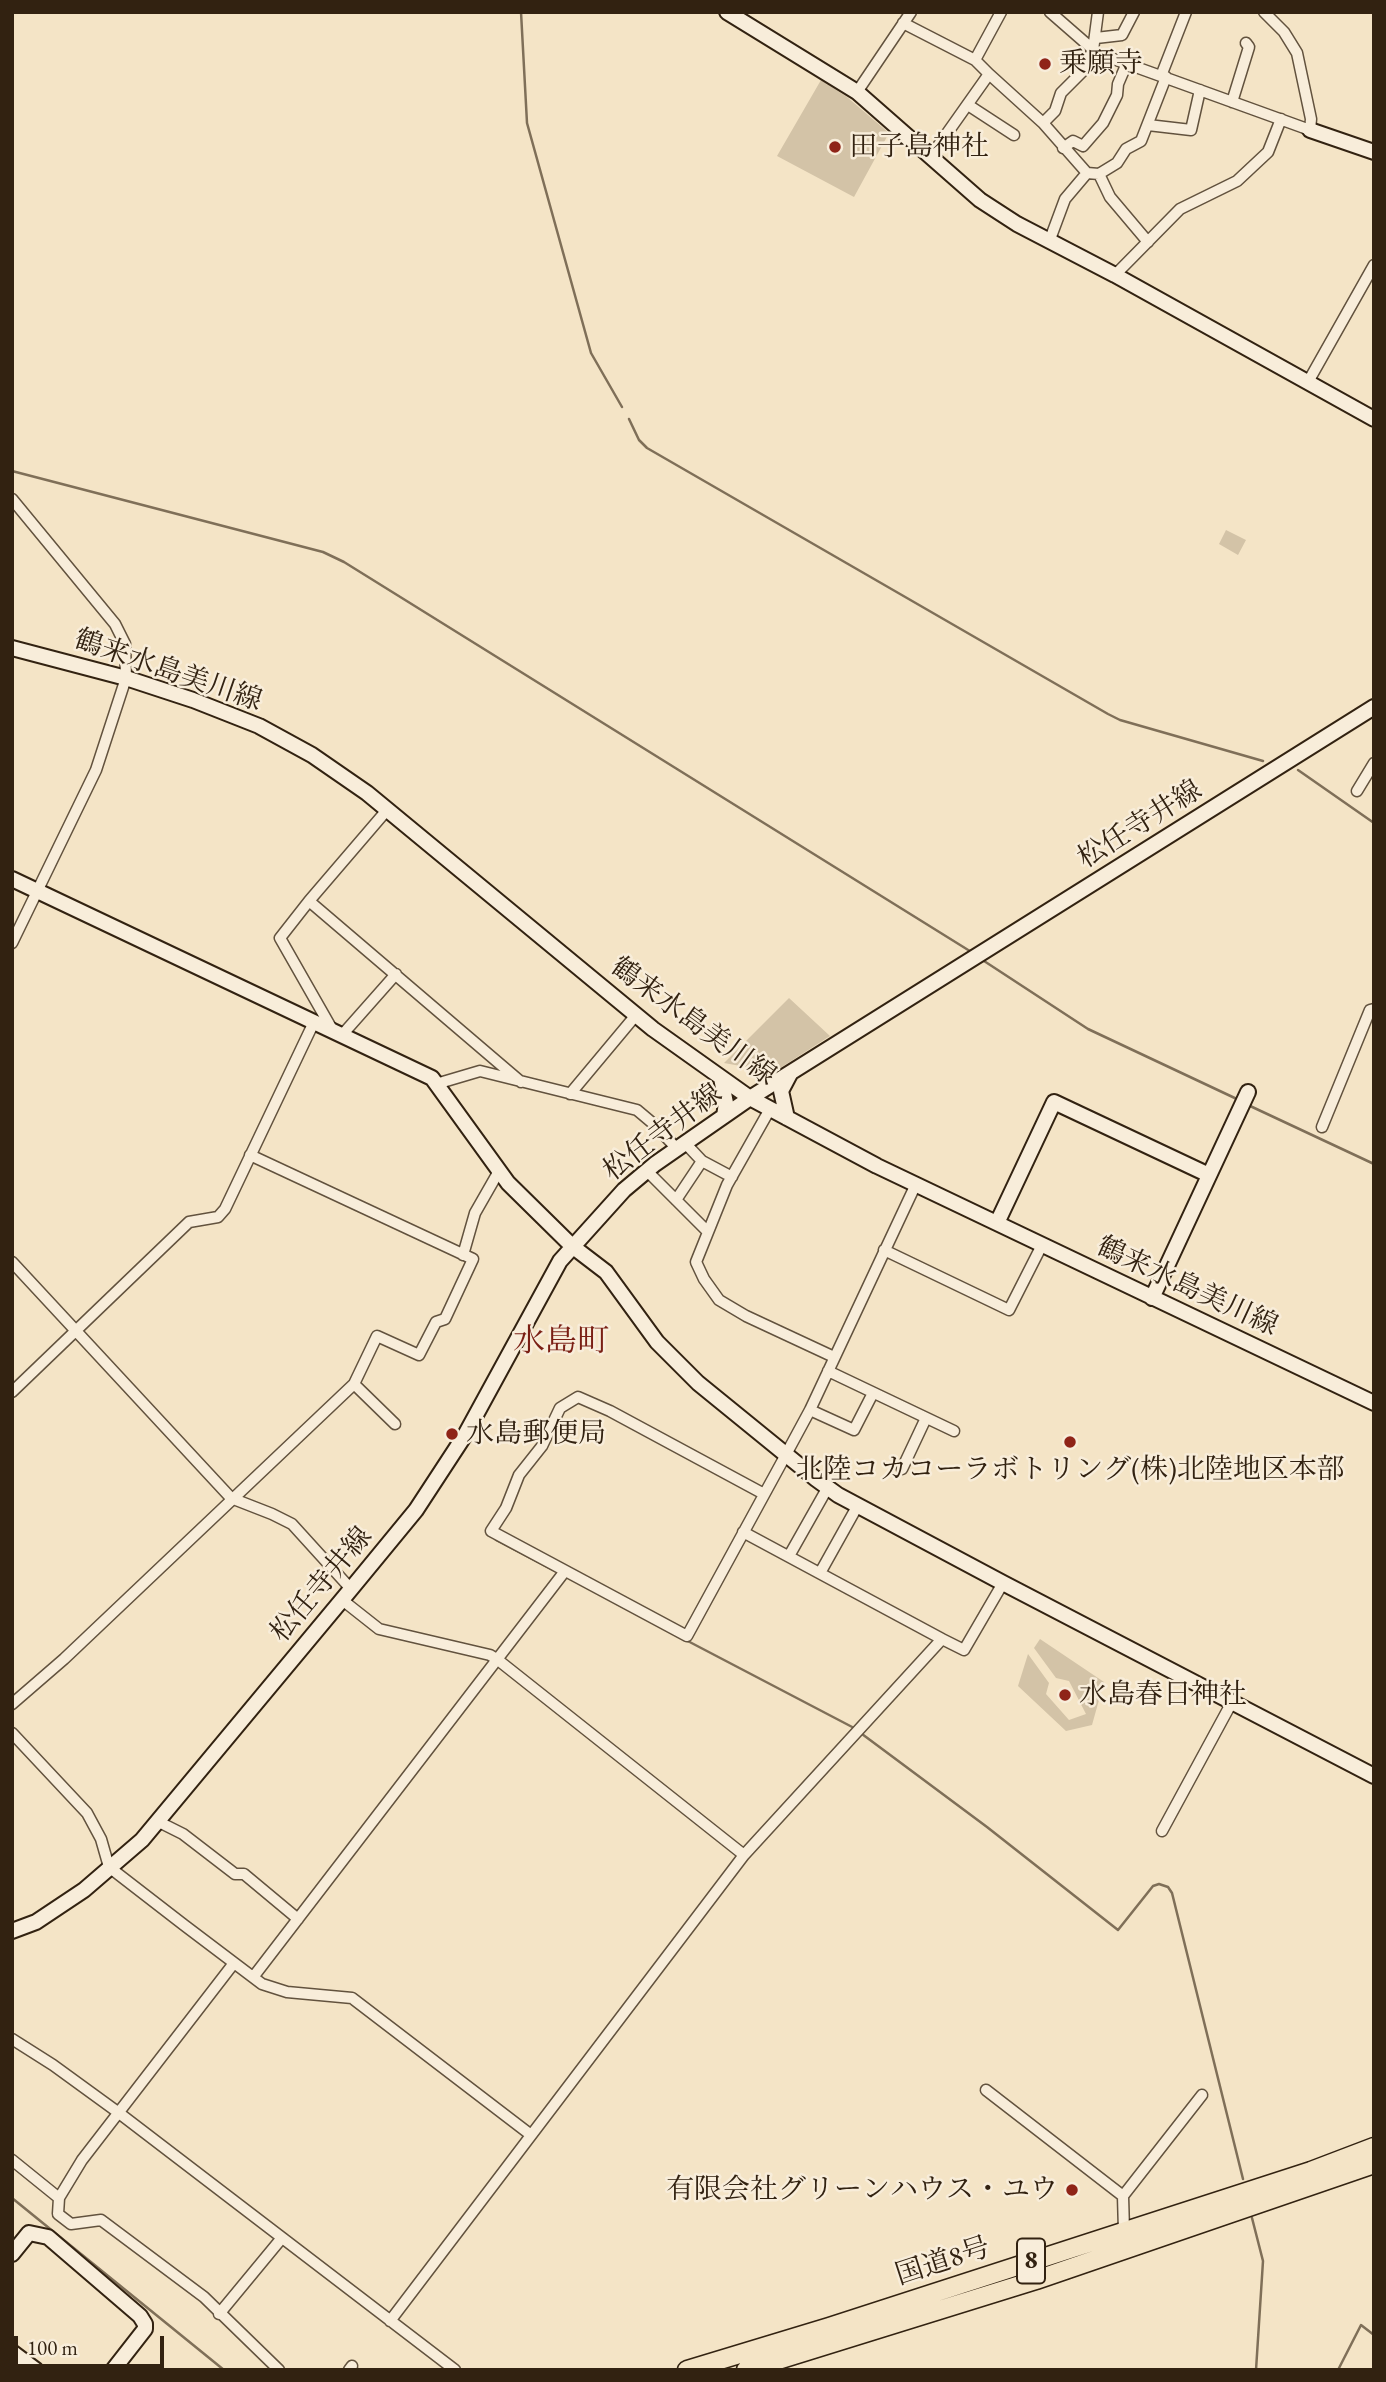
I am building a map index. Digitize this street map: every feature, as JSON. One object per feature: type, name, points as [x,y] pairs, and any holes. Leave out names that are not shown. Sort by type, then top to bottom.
[{"type":"highway","name":"国道8号","points":[[687,2370],[829,2327],[1311,2171],[1374,2147]]},
{"type":"highway","name":"国道8号","points":[[746,2370],[1036,2280],[1374,2164]]},
{"type":"main road","points":[[727,12],[857,92],[980,200],[1049,242],[1115,275],[1374,419]]},
{"type":"main road","points":[[1310,130],[1374,152]]},
{"type":"main road","name":"鶴来水島美川線","points":[[12,648],[126,678],[193,700],[259,726],[312,755],[387,810],[636,1015],[750,1098],[916,1184],[1374,1403]]},
{"type":"main road","name":"松任寺井線","points":[[12,1931],[36,1922],[75,1896],[142,1840],[416,1510],[465,1435],[560,1261],[624,1190],[646,1171],[750,1098],[1372,711]]},
{"type":"main road","points":[[12,879],[421,1071],[436,1084],[499,1171],[536,1212],[572,1246],[606,1272],[648,1331],[698,1382],[828,1488],[1003,1583],[1374,1776]]},
{"type":"main road","points":[[787,1118],[780,1091],[790,1073]]},
{"type":"main road","points":[[721,1078],[726,1103],[724,1116]]},
{"type":"main road","points":[[1152,1298],[1245,1099]]},
{"type":"main road","points":[[997,1223],[1054,1102],[1209,1175]]},
{"type":"main road","points":[[12,2254],[29,2234],[48,2237],[140,2316],[145,2323],[145,2329],[113,2370]]},
{"type":"main road","points":[[12,2352],[36,2370]]},
{"type":"street","points":[[857,92],[911,12]]},
{"type":"street","points":[[975,60],[1002,12]]},
{"type":"street","points":[[1049,12],[1093,50],[1310,130],[1311,119],[1297,53],[1284,32],[1264,12]]},
{"type":"street","points":[[1043,123],[1055,111],[1061,93],[1083,71],[1093,50],[1098,12]]},
{"type":"street","points":[[1096,38],[1122,35],[1134,12]]},
{"type":"street","points":[[903,23],[975,60],[1043,123],[1087,173],[1099,174],[1117,163],[1126,149],[1140,141],[1148,125],[1186,12]]},
{"type":"street","points":[[1232,102],[1249,47],[1246,43]]},
{"type":"street","points":[[1063,148],[1073,141],[1083,146],[1103,123],[1117,95],[1118,84],[1127,63]]},
{"type":"street","points":[[931,156],[989,74]]},
{"type":"street","points":[[1148,125],[1191,130],[1200,90]]},
{"type":"street","points":[[968,105],[1014,135]]},
{"type":"street","points":[[1115,275],[1180,209],[1237,181],[1268,152],[1281,119]]},
{"type":"street","points":[[1049,242],[1065,199],[1087,173]]},
{"type":"street","points":[[1099,174],[1110,197],[1148,242]]},
{"type":"street","points":[[1308,382],[1374,265]]},
{"type":"street","points":[[12,499],[115,624],[125,644],[126,678],[96,769],[12,943]]},
{"type":"street","points":[[1357,791],[1369,780],[1374,762]]},
{"type":"street","points":[[387,810],[280,938],[337,1033],[396,974]]},
{"type":"street","points":[[309,901],[521,1082]]},
{"type":"street","points":[[1322,1127],[1370,1010],[1374,1009]]},
{"type":"street","points":[[570,1094],[636,1015]]},
{"type":"street","points":[[12,1392],[189,1223],[218,1217],[225,1209],[314,1022]]},
{"type":"street","points":[[436,1084],[480,1071],[636,1110],[702,1161],[732,1177]]},
{"type":"street","points":[[770,1109],[732,1177],[696,1262],[719,1300],[746,1316],[834,1357]]},
{"type":"street","points":[[12,1704],[64,1659],[354,1384],[377,1336],[419,1355],[436,1322],[444,1319],[473,1259],[250,1155]]},
{"type":"street","points":[[676,1200],[702,1161]]},
{"type":"street","points":[[463,1255],[475,1213],[499,1171]]},
{"type":"street","points":[[646,1171],[708,1231]]},
{"type":"street","points":[[764,1494],[610,1411],[578,1397],[560,1408],[542,1446],[519,1475],[506,1508],[491,1531],[687,1636],[810,1410],[916,1184]]},
{"type":"street","points":[[884,1250],[1009,1310],[1042,1245]]},
{"type":"street","points":[[12,1262],[231,1498],[292,1524],[346,1594],[379,1629],[490,1655],[744,1854]]},
{"type":"street","points":[[828,1371],[954,1431]]},
{"type":"street","points":[[354,1384],[395,1424]]},
{"type":"street","points":[[810,1410],[854,1430],[873,1393]]},
{"type":"street","points":[[902,1469],[926,1418]]},
{"type":"street","points":[[789,1556],[828,1488]]},
{"type":"street","points":[[820,1573],[858,1505]]},
{"type":"street","points":[[743,1532],[964,1650],[1003,1583]]},
{"type":"street","points":[[254,1976],[565,1571]]},
{"type":"street","points":[[390,2321],[744,1854],[942,1639]]},
{"type":"street","points":[[1162,1831],[1231,1702]]},
{"type":"street","points":[[12,1733],[87,1813],[101,1839],[109,1867],[262,1984],[275,1989],[352,1998],[531,2135]]},
{"type":"street","points":[[158,1821],[183,1834],[234,1874],[244,1874],[298,1919]]},
{"type":"street","points":[[234,1963],[82,2160],[59,2197],[58,2214],[71,2224],[101,2220],[204,2297],[279,2370]]},
{"type":"street","points":[[12,2039],[53,2064],[119,2113],[455,2370]]},
{"type":"street","points":[[986,2090],[1123,2196]]},
{"type":"street","points":[[1125,2231],[1123,2196],[1202,2095]]},
{"type":"street","points":[[12,2160],[59,2197]]},
{"type":"street","points":[[219,2314],[281,2239]]},
{"type":"shaded area","points":[[821,80],[847,97],[889,133],[854,197],[777,156]]},
{"type":"shaded area","points":[[1226,530],[1246,540],[1238,555],[1219,544]]},
{"type":"shaded area","points":[[789,998],[830,1036],[774,1072],[724,1063]]},
{"type":"shaded area","points":[[1040,1639],[1104,1682],[1092,1725],[1066,1731],[1018,1686],[1028,1654],[1049,1683],[1046,1694],[1069,1720],[1086,1714],[1069,1681],[1056,1678],[1034,1648]]},
{"type":"waterway","points":[[521,12],[527,123],[591,353],[622,407]]},
{"type":"waterway","points":[[629,419],[639,440],[647,448],[1108,714],[1120,720],[1263,761]]},
{"type":"waterway","points":[[12,471],[323,552],[344,562],[973,953]]},
{"type":"waterway","points":[[1298,770],[1374,823]]},
{"type":"waterway","points":[[981,959],[1088,1029],[1239,1100]]},
{"type":"waterway","points":[[1248,1105],[1374,1164]]},
{"type":"waterway","points":[[496,1540],[555,1571]]},
{"type":"waterway","points":[[617,1604],[856,1729]]},
{"type":"waterway","points":[[862,1734],[987,1827],[1118,1930],[1153,1886],[1159,1884],[1168,1887],[1172,1893],[1243,2179]]},
{"type":"waterway","points":[[12,2198],[224,2370]]},
{"type":"waterway","points":[[1252,2218],[1263,2261],[1256,2370]]},
{"type":"waterway","points":[[1338,2370],[1361,2325],[1374,2335]]},
{"type":"place","name":"乗願寺","points":[[1045,64]]},
{"type":"place","name":"田子島神社","points":[[835,147]]},
{"type":"place","name":"水島郵便局","points":[[452,1434]]},
{"type":"place","name":"北陸コカコーラボトリング(株)北陸地区本部","points":[[1070,1442]]},
{"type":"place","name":"水島春日神社","points":[[1065,1695]]},
{"type":"place","name":"有限会社グリーンハウス・ユウ","points":[[1072,2190]]},
{"type":"district","name":"水島町","points":[[561,1342]]}]
